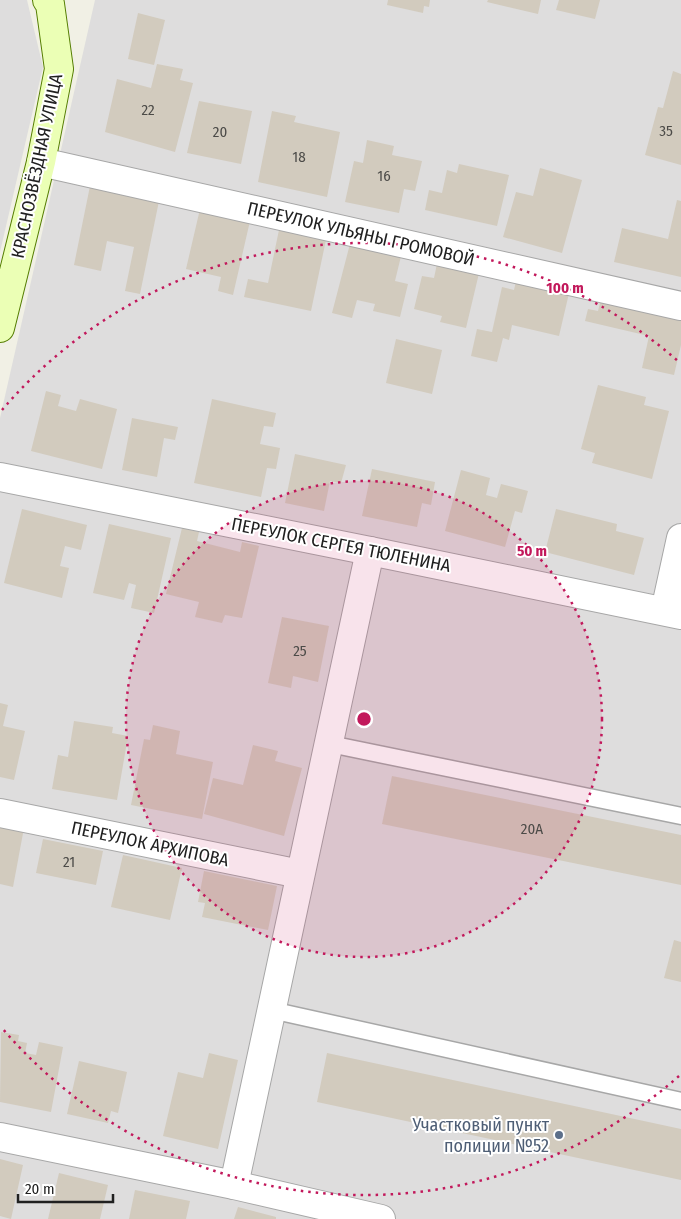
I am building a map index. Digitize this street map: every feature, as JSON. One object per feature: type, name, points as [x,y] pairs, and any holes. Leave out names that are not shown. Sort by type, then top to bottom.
[{"type":"street","name":"КРАСНОЗВЁЗДНАЯ УЛИЦА","points":[[0,328],[41,162],[59,69],[48,2]]},
{"type":"street","name":"ПЕРЕУЛОК УЛЬЯНЫ ГРОМОВОЙ","points":[[41,162],[681,306]]},
{"type":"street","name":"ПЕРЕУЛОК СЕРГЕЯ ТЮЛЕНИНА","points":[[0,477],[673,613]]},
{"type":"street","points":[[673,613],[681,538]]},
{"type":"street","points":[[234,1185],[370,551]]},
{"type":"street","name":"ПЕРЕУЛОК АРХИПОВА","points":[[0,813],[300,874]]},
{"type":"street","points":[[0,1137],[234,1185],[382,1219]]},
{"type":"lane","points":[[330,744],[681,816]]},
{"type":"lane","points":[[271,1010],[681,1101]]},
{"type":"shaded area","points":[[0,0],[27,0],[43,67],[0,252]]},
{"type":"shaded area","points":[[95,0],[681,0],[681,1219],[0,1219],[0,418]]},
{"type":"building","points":[[388,0],[430,0],[429,7],[424,6],[423,13],[387,5]]},
{"type":"building","points":[[488,0],[541,0],[538,14],[487,2]]},
{"type":"building","points":[[559,0],[600,0],[595,19],[556,10]]},
{"type":"building","points":[[138,13],[165,20],[154,65],[128,59]]},
{"type":"building","points":[[157,64],[183,69],[180,80],[193,83],[175,152],[105,132],[117,79],[151,88]]},
{"type":"building","points":[[673,71],[681,74],[681,165],[645,155],[658,107],[663,108]]},
{"type":"building","points":[[199,101],[252,111],[241,164],[187,153]]},
{"type":"building","points":[[272,111],[296,116],[294,122],[340,132],[327,197],[258,182]]},
{"type":"building","points":[[367,140],[394,146],[392,155],[422,161],[415,191],[404,189],[399,213],[345,202],[354,161],[363,163]]},
{"type":"building","points":[[459,164],[509,175],[497,226],[425,210],[429,190],[442,193],[447,170],[457,173]]},
{"type":"building","points":[[540,168],[582,180],[562,253],[503,237],[516,192],[533,196]]},
{"type":"building","points":[[90,186],[159,201],[140,294],[125,291],[134,247],[107,241],[101,271],[74,265]]},
{"type":"building","points":[[677,200],[681,201],[681,277],[614,262],[622,228],[668,239]]},
{"type":"building","points":[[200,209],[250,221],[233,295],[218,291],[221,277],[186,269]]},
{"type":"building","points":[[280,225],[327,235],[311,311],[244,297],[248,279],[268,283]]},
{"type":"building","points":[[351,240],[402,252],[395,281],[408,284],[400,317],[373,311],[375,304],[357,300],[352,318],[332,313]]},
{"type":"building","points":[[438,259],[480,269],[466,328],[440,322],[442,316],[414,309],[422,276],[434,278]]},
{"type":"building","points":[[517,277],[570,289],[559,336],[512,325],[509,340],[503,338],[497,362],[471,356],[477,329],[492,332],[502,287],[514,290]]},
{"type":"building","points":[[602,295],[681,314],[681,345],[674,375],[642,368],[649,336],[585,321],[588,309],[598,311]]},
{"type":"building","points":[[396,339],[442,350],[432,394],[386,383]]},
{"type":"building","points":[[598,385],[646,397],[644,405],[669,411],[652,479],[592,463],[595,453],[581,449]]},
{"type":"building","points":[[46,391],[61,395],[58,406],[76,411],[80,399],[117,409],[102,469],[31,451]]},
{"type":"building","points":[[212,399],[276,413],[273,427],[264,426],[260,444],[280,448],[276,469],[267,468],[261,497],[194,483]]},
{"type":"building","points":[[132,418],[178,427],[175,440],[164,438],[157,477],[122,470]]},
{"type":"building","points":[[295,454],[346,465],[341,483],[330,481],[324,511],[285,503]]},
{"type":"building","points":[[372,469],[435,482],[431,505],[422,503],[417,527],[362,516]]},
{"type":"building","points":[[461,470],[490,478],[486,495],[497,498],[501,484],[528,491],[522,513],[515,511],[505,547],[445,531]]},
{"type":"building","points":[[22,509],[87,525],[81,550],[65,546],[60,566],[69,568],[62,598],[4,583]]},
{"type":"building","points":[[556,509],[617,524],[616,531],[644,538],[634,575],[545,552]]},
{"type":"building","points":[[109,524],[171,538],[154,613],[131,608],[136,585],[129,583],[124,600],[93,593]]},
{"type":"building","points":[[182,528],[199,532],[197,541],[240,552],[242,542],[259,546],[242,618],[225,615],[222,623],[195,617],[199,602],[166,594]]},
{"type":"building","points":[[282,617],[329,626],[318,682],[293,676],[291,688],[268,683]]},
{"type":"building","points":[[0,703],[8,705],[3,726],[25,731],[14,780],[0,777]]},
{"type":"building","points":[[74,721],[113,727],[112,733],[128,736],[117,800],[52,789],[58,755],[68,757]]},
{"type":"building","points":[[153,725],[180,731],[176,754],[213,762],[202,819],[131,805],[144,739],[150,740]]},
{"type":"building","points":[[253,745],[278,751],[275,761],[302,768],[284,836],[204,814],[213,778],[243,785]]},
{"type":"building","points":[[392,776],[681,835],[681,885],[382,824]]},
{"type":"building","points":[[0,824],[24,828],[13,887],[0,884]]},
{"type":"building","points":[[43,839],[103,851],[96,885],[36,873]]},
{"type":"building","points":[[123,855],[182,868],[170,920],[111,907]]},
{"type":"building","points":[[204,871],[277,886],[268,930],[202,917],[205,903],[198,902]]},
{"type":"building","points":[[674,940],[681,942],[681,982],[664,978]]},
{"type":"building","points":[[1,1032],[19,1035],[18,1041],[27,1043],[25,1053],[36,1055],[39,1042],[63,1047],[51,1112],[0,1102]]},
{"type":"building","points":[[209,1053],[238,1060],[218,1149],[163,1136],[178,1072],[203,1078]]},
{"type":"building","points":[[327,1053],[681,1129],[681,1180],[317,1102]]},
{"type":"building","points":[[79,1061],[127,1072],[118,1113],[111,1111],[108,1123],[67,1114]]},
{"type":"building","points":[[0,1159],[23,1165],[11,1219],[0,1216]]},
{"type":"building","points":[[59,1173],[108,1185],[100,1219],[48,1219]]},
{"type":"building","points":[[135,1190],[190,1201],[186,1219],[129,1219]]},
{"type":"building","points":[[238,1207],[276,1217],[276,1219],[234,1219]]},
{"type":"place","name":"Участковый пункт полиции №52","points":[[559,1135]]}]
